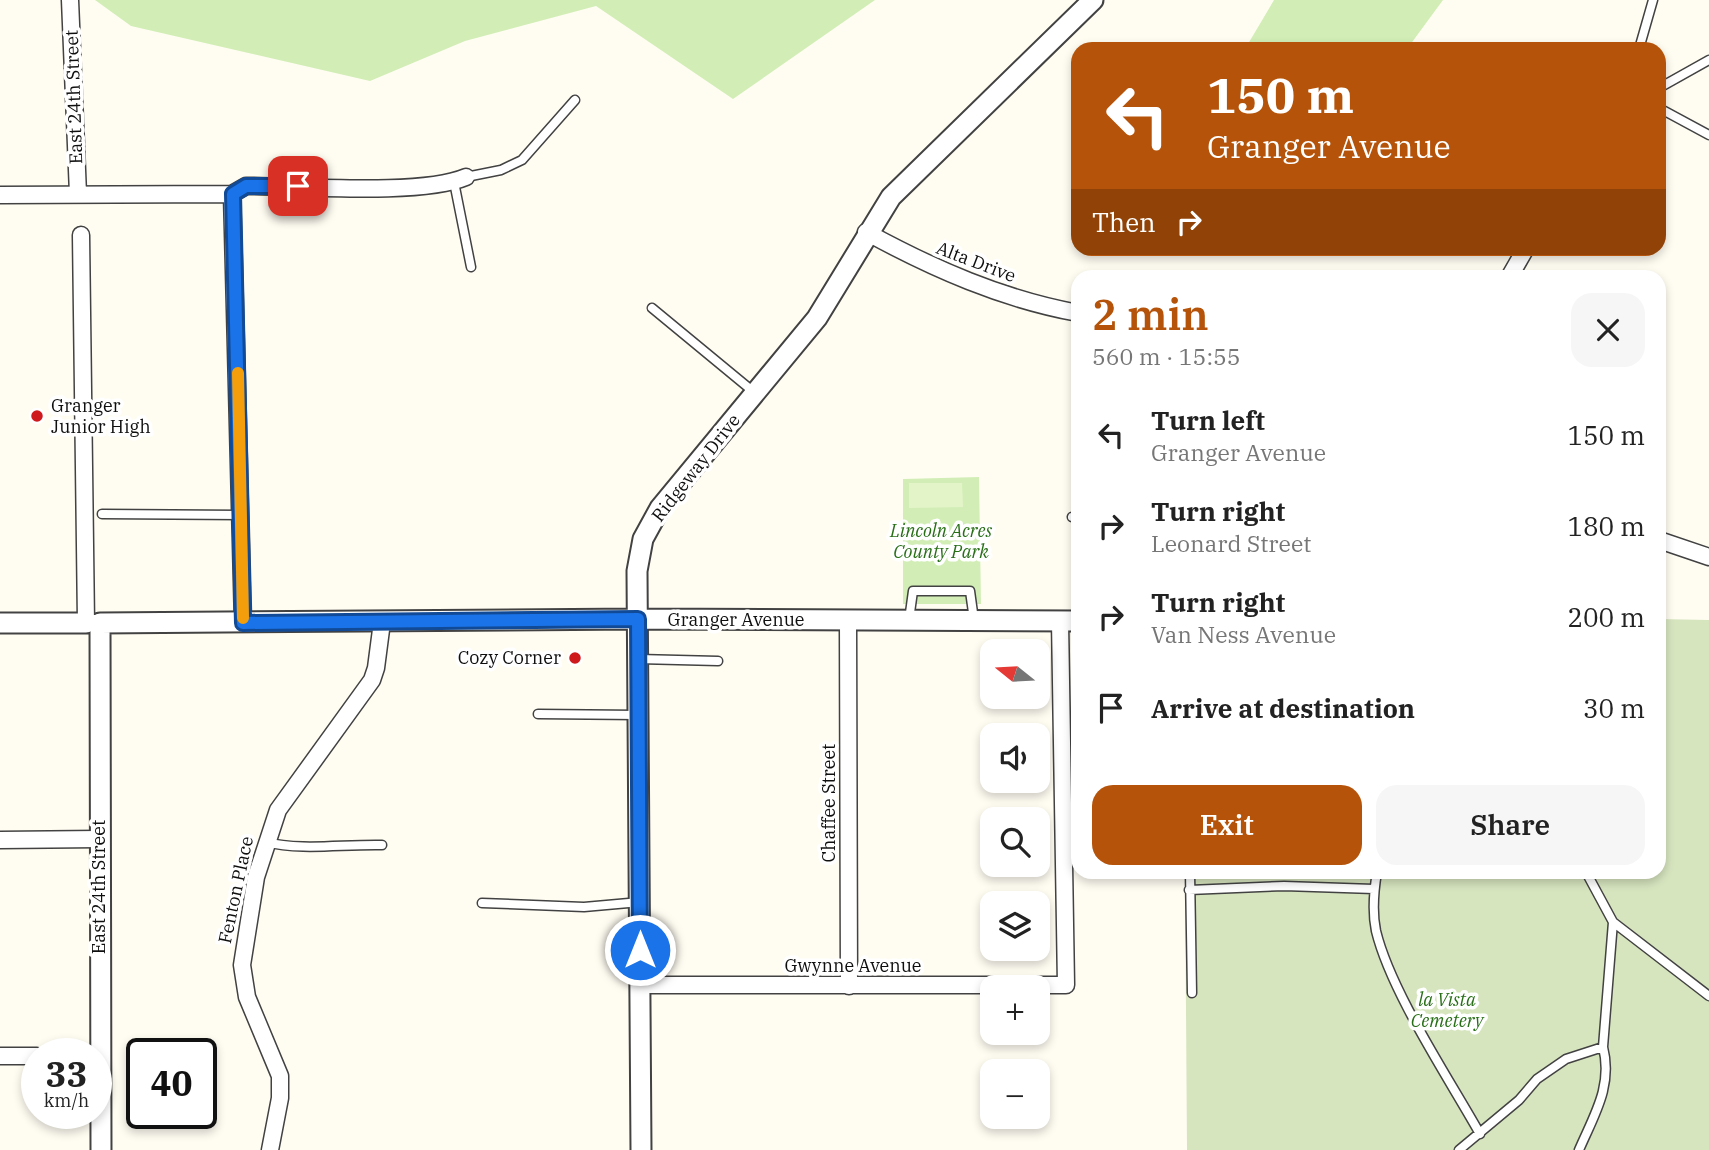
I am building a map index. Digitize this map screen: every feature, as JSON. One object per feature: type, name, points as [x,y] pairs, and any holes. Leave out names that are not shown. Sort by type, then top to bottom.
[{"type":"street","name":"East 24th Street","points":[[70,0],[78,194]]},
{"type":"street","name":"Ridgeway Drive","points":[[641,1150],[637,571],[643,539],[660,508],[817,318],[866,232],[891,197],[1093,0]]},
{"type":"street","points":[[0,195],[233,194],[246,186],[402,186],[460,179]]},
{"type":"street","points":[[233,194],[243,623]]},
{"type":"street","name":"Alta Drive","points":[[866,232],[922,262],[971,283],[1041,306],[1071,312]]},
{"type":"street","name":"East 24th Street","points":[[81,235],[99,839],[99,1038]]},
{"type":"street","points":[[1666,542],[1709,557]]},
{"type":"street","name":"Granger Avenue","points":[[0,624],[638,619],[1069,621]]},
{"type":"street","name":"Chaffee Street","points":[[848,621],[849,986]]},
{"type":"street","name":"Gwynne Avenue","points":[[640,985],[1066,985],[1069,621]]},
{"type":"street","name":"Fenton Place","points":[[270,1150],[280,1098],[280,1076],[247,997],[242,965],[265,842],[288,794],[372,680],[382,622]]},
{"type":"street","points":[[0,840],[99,839]]},
{"type":"street","points":[[0,1056],[21,1056]]},
{"type":"street","name":"East 24th Street","points":[[101,1129],[101,1150]]},
{"type":"lane","points":[[1641,42],[1653,0]]},
{"type":"lane","points":[[1666,84],[1709,60]]},
{"type":"lane","points":[[471,267],[460,179],[502,170],[522,160],[575,100]]},
{"type":"lane","points":[[1666,112],[1709,135]]},
{"type":"lane","points":[[652,308],[755,393]]},
{"type":"lane","points":[[102,514],[242,515]]},
{"type":"lane","points":[[909,620],[913,591],[970,591],[974,620]]},
{"type":"lane","points":[[638,659],[718,660]]},
{"type":"lane","points":[[538,714],[638,715]]},
{"type":"lane","points":[[265,842],[304,848],[335,844],[382,845]]},
{"type":"lane","points":[[1190,879],[1192,993]]},
{"type":"lane","points":[[1376,879],[1375,928],[1382,948],[1408,1004],[1480,1134]]},
{"type":"lane","points":[[1590,879],[1613,922],[1709,996]]},
{"type":"lane","points":[[1189,890],[1284,886],[1374,889]]},
{"type":"lane","points":[[482,903],[584,907],[640,902]]},
{"type":"lane","points":[[1579,1150],[1606,1088],[1608,1067],[1603,1047],[1613,922]]},
{"type":"lane","points":[[1459,1150],[1520,1100],[1537,1079],[1566,1059],[1603,1047]]},
{"type":"green space","points":[[95,0],[875,0],[733,99],[596,6],[465,41],[370,81],[131,26]]},
{"type":"green space","points":[[1274,0],[1443,0],[1412,42],[1249,42]]},
{"type":"green space","name":"Lincoln Acres County Park","points":[[979,477],[981,604],[903,604],[903,479]]},
{"type":"green space","points":[[909,483],[962,483],[963,507],[909,508]]},
{"type":"green space","name":"la Vista Cemetery","points":[[1666,619],[1709,620],[1709,1150],[1187,1150],[1185,879],[1666,879]]},
{"type":"slow traffic","points":[[238,373],[243,618]]},
{"type":"place","name":"Granger Junior High","points":[[37,416]]},
{"type":"place","name":"Cozy Corner","points":[[575,658]]},
{"type":"route","points":[[298,186],[246,186],[233,194],[243,623],[638,619],[640,950]]}]
